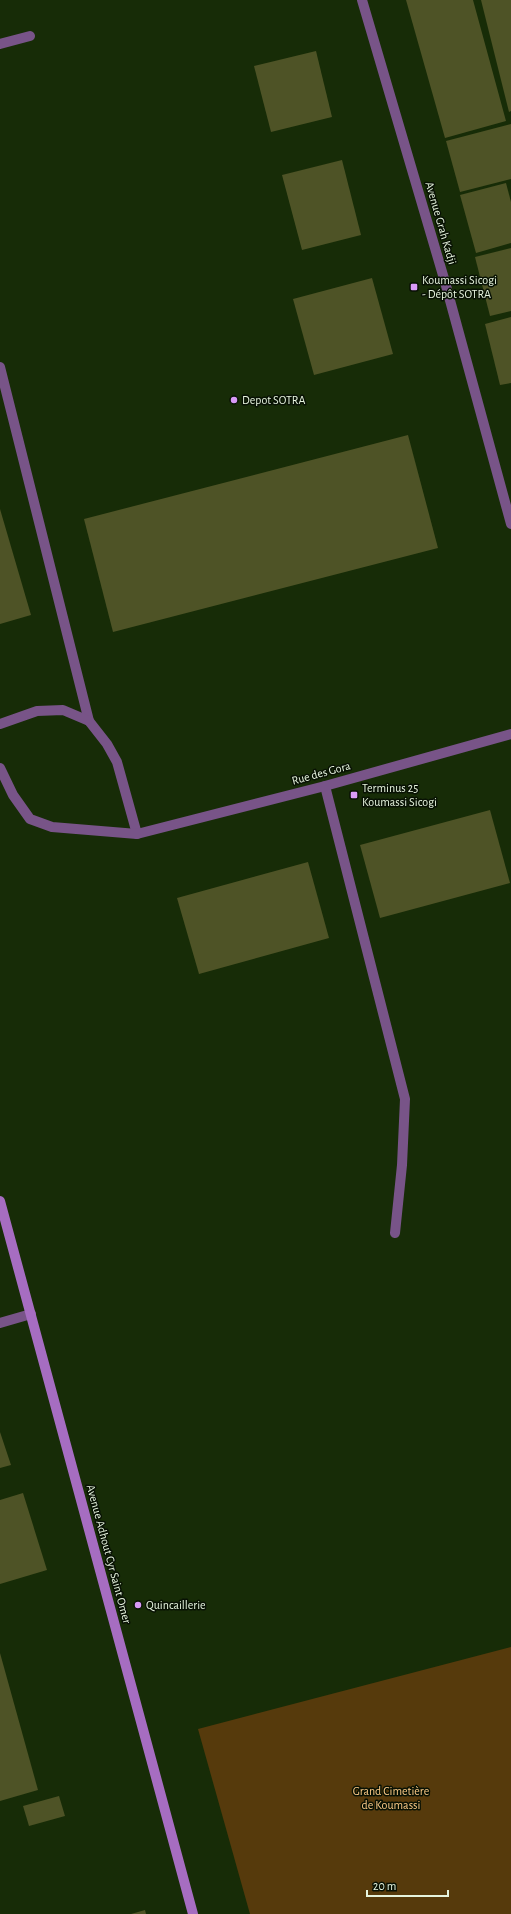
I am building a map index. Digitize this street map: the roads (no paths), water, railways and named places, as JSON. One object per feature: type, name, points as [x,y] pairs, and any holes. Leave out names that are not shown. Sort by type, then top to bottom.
[{"type":"street","name":"Avenue Grah Kadji","points":[[362,0],[445,282],[511,524]]},
{"type":"street","points":[[0,44],[30,36]]},
{"type":"street","points":[[0,367],[89,721],[107,744],[117,762],[138,834]]},
{"type":"street","points":[[0,724],[37,711],[63,710],[89,721]]},
{"type":"street","name":"Rue des Gora","points":[[0,768],[13,795],[30,819],[52,827],[138,834],[326,786],[511,734]]},
{"type":"street","points":[[326,786],[405,1099],[402,1165],[395,1233]]},
{"type":"street","name":"Avenue Adhout Cyr Saint Omer","points":[[0,1201],[193,1914]]},
{"type":"street","points":[[0,1323],[31,1314]]},
{"type":"place","name":"Koumassi Sicogi - Dépôt SOTRA","points":[[414,287]]},
{"type":"place","name":"Depot SOTRA","points":[[234,400]]},
{"type":"place","name":"Terminus 25 Koumassi Sicogi","points":[[354,795]]},
{"type":"place","name":"Quincaillerie","points":[[138,1605]]},
{"type":"park label","name":"Grand Cimetière de Koumassi","points":[[391,1798]]}]
